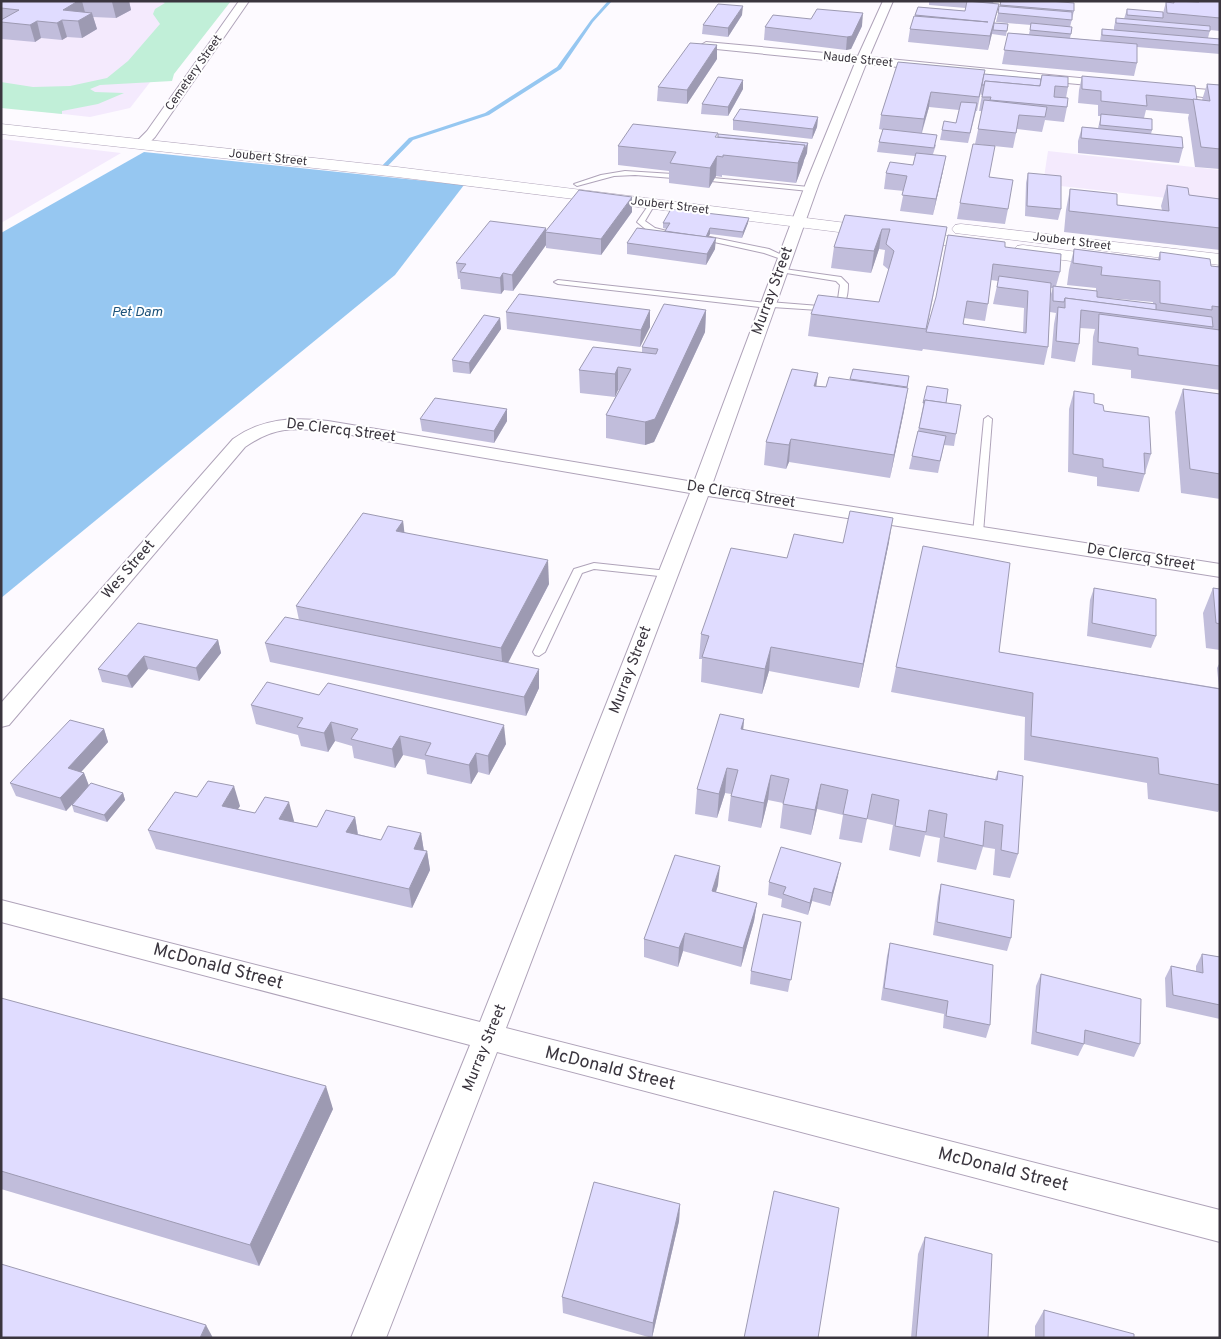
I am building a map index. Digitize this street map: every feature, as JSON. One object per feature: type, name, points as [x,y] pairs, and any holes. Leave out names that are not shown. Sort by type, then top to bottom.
[{"type":"highway","name":"Joubert Street","points":[[1,116],[146,139],[401,168],[803,207],[1220,260]]},
{"type":"highway","name":"Joubert Street","points":[[1,129],[146,139]]},
{"type":"highway","name":"Joubert Street","points":[[401,168],[652,204],[803,207],[1220,274]]},
{"type":"street","name":"Cemetery Street","points":[[146,139],[244,1]]},
{"type":"street","name":"Murray Street","points":[[368,1338],[489,1038],[701,489],[803,207],[862,60],[888,1]]},
{"type":"street","name":"Naude Street","points":[[706,45],[1120,85]]},
{"type":"street","points":[[1150,88],[1220,95]]},
{"type":"street","name":"De Clercq Street","points":[[262,428],[289,423],[328,426],[701,489],[1220,571]]},
{"type":"street","name":"Wes Street","points":[[1,719],[239,443],[262,428]]},
{"type":"street","name":"McDonald Street","points":[[1,911],[1220,1226]]},
{"type":"lane","points":[[577,184],[609,173],[622,172],[673,176]]},
{"type":"lane","points":[[713,180],[803,207]]},
{"type":"lane","points":[[652,204],[641,222],[652,230],[667,233]]},
{"type":"lane","points":[[558,282],[768,305],[834,309],[840,306],[844,284],[838,279],[782,264],[766,251],[708,238]]},
{"type":"lane","points":[[978,533],[988,420]]},
{"type":"lane","points":[[539,652],[578,570],[594,566],[668,574]]},
{"type":"shaded area","points":[[1,1],[213,1],[130,108],[90,117],[1,107]]},
{"type":"shaded area","points":[[1,139],[121,153],[1,223]]},
{"type":"shaded area","points":[[1048,151],[1220,170],[1220,204],[1043,184]]},
{"type":"green space","points":[[161,1],[231,1],[174,74],[172,81],[100,85],[90,89],[95,92],[124,93],[98,104],[62,111],[62,114],[1,108],[1,82],[33,87],[70,86],[107,78],[128,61],[160,24],[153,14],[155,9],[165,3]]},
{"type":"water","name":"Pet Dam","points":[[144,152],[464,185],[395,275],[1,598],[1,233]]},
{"type":"building","points":[[1,1],[78,1],[63,10],[92,13],[78,21],[62,20],[57,23],[37,21],[30,25],[1,22],[1,20],[19,10],[1,8]]},
{"type":"building","points":[[967,1],[999,4],[990,36],[910,29],[914,16],[988,22],[915,15],[918,7],[965,11]]},
{"type":"building","points":[[1001,1],[1074,3],[1074,11],[1000,5]]},
{"type":"building","points":[[1174,1],[1220,1],[1220,18],[1167,13],[1166,2],[1174,3]]},
{"type":"building","points":[[718,4],[743,6],[728,28],[703,25]]},
{"type":"building","points":[[999,6],[1072,12],[1072,20],[998,13]]},
{"type":"building","points":[[817,9],[863,13],[852,36],[847,37],[765,27],[773,15],[811,19]]},
{"type":"building","points":[[1127,9],[1163,12],[1163,18],[1127,15]]},
{"type":"building","points":[[1116,18],[1210,26],[1210,31],[1116,23]]},
{"type":"building","points":[[994,23],[1008,24],[1007,31],[993,30]]},
{"type":"building","points":[[1031,23],[1072,27],[1071,34],[1030,30]]},
{"type":"building","points":[[1102,29],[1220,39],[1220,45],[1102,35]]},
{"type":"building","points":[[1008,33],[1137,44],[1137,63],[1004,50]]},
{"type":"building","points":[[690,43],[717,45],[687,90],[658,87]]},
{"type":"building","points":[[898,62],[985,70],[979,97],[931,92],[924,119],[881,115]]},
{"type":"building","points":[[984,74],[1041,79],[1040,86],[985,81],[984,85],[982,85]]},
{"type":"building","points":[[1042,75],[1068,77],[1068,87],[1055,86],[1054,97],[1068,98],[1067,107],[990,100],[991,97],[982,97],[985,81],[1040,86]]},
{"type":"building","points":[[1082,76],[1195,86],[1197,100],[1146,95],[1147,106],[1101,101],[1101,91],[1082,89]]},
{"type":"building","points":[[718,77],[743,80],[728,107],[702,104]]},
{"type":"building","points":[[1207,84],[1220,85],[1220,149],[1201,147],[1193,99],[1210,101]]},
{"type":"building","points":[[984,100],[1047,107],[1045,117],[1019,115],[1016,133],[978,129]]},
{"type":"building","points":[[961,102],[977,103],[970,133],[942,130],[944,121],[956,123]]},
{"type":"building","points":[[740,109],[818,117],[813,129],[733,120]]},
{"type":"building","points":[[1101,114],[1152,119],[1152,130],[1100,125]]},
{"type":"building","points":[[633,124],[718,133],[715,137],[805,145],[798,163],[723,155],[723,157],[717,156],[710,168],[670,163],[676,152],[618,146]]},
{"type":"building","points":[[1082,127],[1182,137],[1183,148],[1081,138]]},
{"type":"building","points":[[883,129],[937,135],[934,148],[879,142]]},
{"type":"building","points":[[718,134],[808,143],[805,149],[805,145],[718,137]]},
{"type":"building","points":[[973,144],[995,146],[989,177],[1013,180],[1008,209],[960,203]]},
{"type":"building","points":[[916,153],[946,156],[936,199],[902,195],[907,176],[886,173],[890,162],[913,165]]},
{"type":"building","points":[[1028,173],[1061,176],[1061,209],[1027,206]]},
{"type":"building","points":[[1167,185],[1188,188],[1189,195],[1220,199],[1220,228],[1069,211],[1070,189],[1117,194],[1117,205],[1169,211]]},
{"type":"building","points":[[579,190],[632,197],[601,239],[545,232]]},
{"type":"building","points":[[671,209],[749,218],[743,232],[710,228],[706,237],[665,231],[670,223],[663,223]]},
{"type":"building","points":[[845,215],[947,227],[926,329],[811,314],[818,295],[879,302],[894,251],[886,244],[890,229],[882,229],[874,251],[834,247]]},
{"type":"building","points":[[490,221],[546,228],[512,275],[503,273],[500,278],[460,272],[466,264],[456,263]]},
{"type":"building","points":[[637,228],[716,238],[707,254],[627,243]]},
{"type":"building","points":[[948,235],[1005,242],[1005,247],[1061,254],[1060,272],[993,264],[988,304],[967,301],[963,324],[1026,333],[1028,291],[997,287],[999,276],[1051,283],[1048,347],[926,332],[936,297]]},
{"type":"building","points":[[1074,249],[1160,260],[1160,252],[1210,259],[1211,266],[1220,267],[1220,307],[1212,306],[1212,310],[1160,303],[1160,281],[1101,275],[1102,267],[1073,263]]},
{"type":"building","points":[[1053,286],[1097,291],[1097,297],[1156,304],[1156,310],[1065,298],[1064,302],[1053,301]]},
{"type":"building","points":[[519,294],[650,310],[641,330],[506,312]]},
{"type":"building","points":[[1065,298],[1212,317],[1213,327],[1081,310],[1079,344],[1056,341],[1058,307],[1065,308]]},
{"type":"building","points":[[664,304],[706,310],[655,419],[645,422],[606,415],[631,369],[618,367],[615,374],[579,370],[593,347],[656,354],[658,349],[642,347]]},
{"type":"building","points":[[1099,314],[1220,330],[1220,366],[1138,355],[1138,348],[1098,342]]},
{"type":"building","points":[[484,315],[500,318],[469,363],[452,360]]},
{"type":"building","points":[[792,369],[818,373],[814,386],[826,387],[829,377],[908,388],[894,455],[791,439],[789,445],[766,442]]},
{"type":"building","points":[[853,369],[909,376],[907,387],[850,379]]},
{"type":"building","points":[[927,386],[948,389],[946,403],[925,400],[923,403]]},
{"type":"building","points":[[1183,389],[1220,394],[1220,474],[1190,469]]},
{"type":"building","points":[[1074,391],[1094,394],[1094,403],[1103,405],[1104,411],[1149,417],[1151,454],[1144,453],[1145,474],[1103,467],[1103,459],[1073,454]]},
{"type":"building","points":[[435,398],[507,409],[494,431],[420,419]]},
{"type":"building","points":[[925,400],[961,405],[956,434],[919,428]]},
{"type":"building","points":[[918,431],[946,436],[940,461],[912,456]]},
{"type":"building","points":[[850,511],[893,518],[863,664],[771,647],[765,669],[702,657],[709,636],[701,634],[731,548],[787,558],[794,534],[843,543]]},
{"type":"building","points":[[363,513],[403,521],[396,531],[548,560],[501,648],[296,606]]},
{"type":"building","points":[[923,546],[1010,563],[999,652],[1220,689],[1220,785],[1159,774],[1158,758],[1031,736],[1033,693],[896,667]]},
{"type":"building","points":[[1094,588],[1156,599],[1156,636],[1092,623]]},
{"type":"building","points":[[1213,588],[1220,589],[1220,624],[1216,623]]},
{"type":"building","points":[[285,617],[539,669],[524,697],[265,643]]},
{"type":"building","points":[[138,623],[218,640],[196,668],[144,656],[127,676],[98,669]]},
{"type":"building","points":[[267,682],[319,695],[328,683],[504,725],[488,756],[476,753],[469,765],[425,755],[431,743],[400,736],[392,749],[351,739],[358,729],[331,722],[324,733],[297,727],[303,718],[251,705]]},
{"type":"building","points":[[720,714],[744,719],[741,729],[997,780],[998,771],[1023,776],[1018,854],[1001,850],[1003,825],[985,821],[983,846],[944,837],[947,814],[929,810],[926,832],[895,826],[899,800],[872,794],[867,819],[843,814],[848,790],[821,784],[815,810],[783,804],[789,779],[771,775],[764,803],[731,796],[738,770],[727,768],[719,794],[697,789]]},
{"type":"building","points":[[70,720],[104,729],[68,768],[84,773],[60,798],[10,783]]},
{"type":"building","points":[[208,781],[234,786],[222,806],[255,813],[265,797],[289,802],[279,819],[317,827],[326,810],[355,817],[346,832],[381,840],[388,826],[421,833],[414,849],[427,851],[409,889],[148,830],[175,792],[197,797]]},
{"type":"building","points":[[91,783],[123,793],[104,815],[72,805]]},
{"type":"building","points":[[781,847],[841,863],[832,893],[814,888],[810,903],[783,894],[786,887],[769,882]]},
{"type":"building","points":[[675,855],[720,866],[712,891],[757,903],[743,948],[685,933],[679,948],[644,939]]},
{"type":"building","points":[[941,884],[1014,900],[1011,938],[937,922]]},
{"type":"building","points":[[763,914],[801,922],[791,980],[751,971]]},
{"type":"building","points":[[890,943],[993,965],[990,1025],[946,1016],[948,1001],[884,988]]},
{"type":"building","points":[[1202,954],[1220,957],[1220,1005],[1173,995],[1171,966],[1203,973]]},
{"type":"building","points":[[1041,974],[1141,999],[1140,1044],[1085,1030],[1084,1044],[1036,1032]]},
{"type":"building","points":[[1,998],[326,1086],[250,1245],[1,1171]]},
{"type":"building","points":[[594,1182],[680,1204],[653,1323],[562,1297]]},
{"type":"building","points":[[774,1191],[839,1208],[818,1338],[744,1338]]},
{"type":"building","points":[[925,1237],[992,1254],[988,1338],[916,1338]]},
{"type":"building","points":[[1,1264],[206,1325],[200,1338],[1,1338]]},
{"type":"building","points":[[1044,1310],[1134,1334],[1134,1338],[1044,1338]]},
{"type":"waterway","points":[[377,174],[411,139],[487,114],[559,68],[592,21],[610,1]]}]
